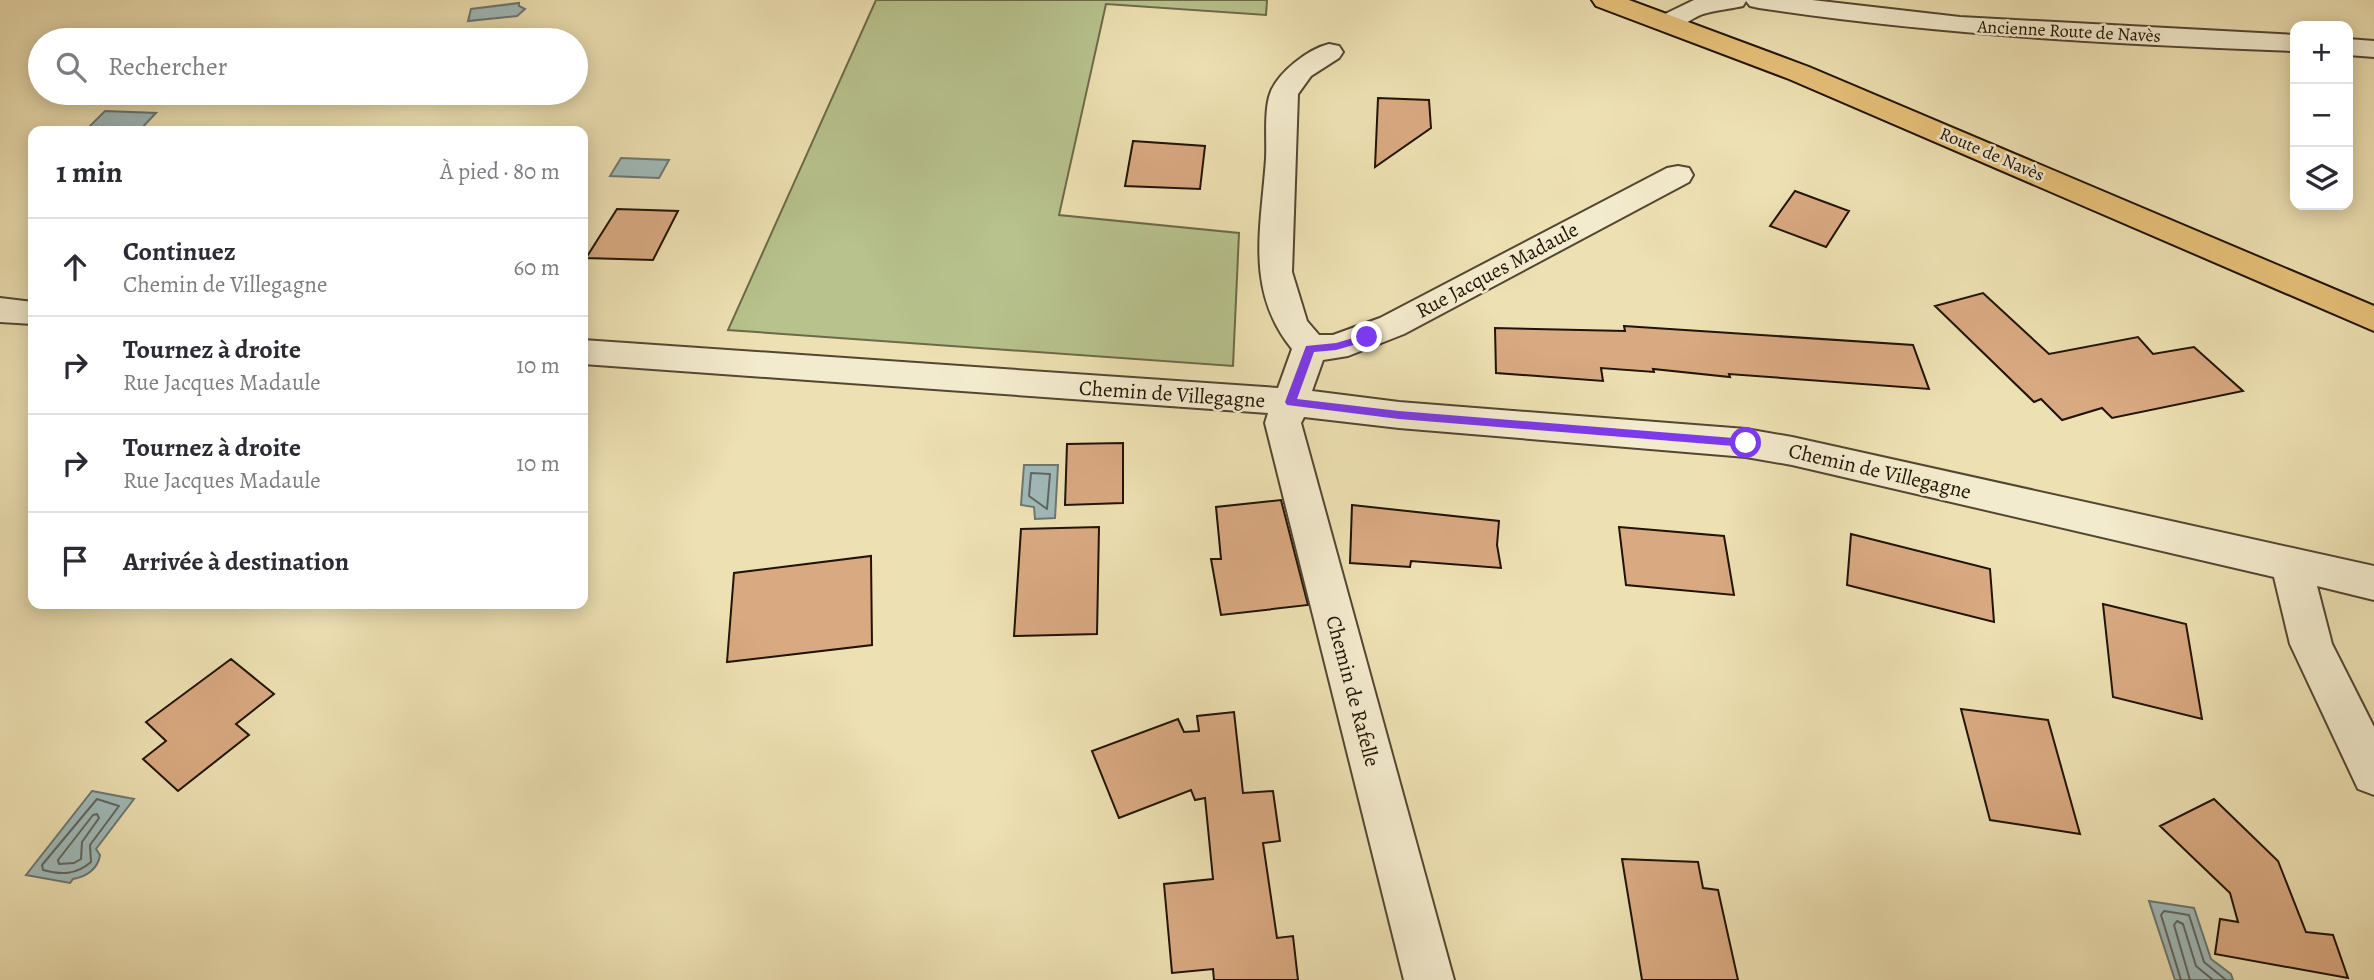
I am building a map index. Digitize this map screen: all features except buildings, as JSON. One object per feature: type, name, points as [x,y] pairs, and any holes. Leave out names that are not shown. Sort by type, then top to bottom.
[{"type":"main road","name":"Route de Navès","points":[[1605,0],[1670,22],[1942,132],[2374,319]]},
{"type":"street","points":[[1670,22],[1694,8],[1734,0]]},
{"type":"street","name":"Ancienne Route de Navès","points":[[1759,0],[1866,16],[1960,25],[2290,43]]},
{"type":"street","points":[[2353,47],[2374,49]]},
{"type":"street","points":[[1290,402],[1310,348],[1292,326],[1275,272],[1284,94],[1301,70],[1329,52]]},
{"type":"street","name":"Rue Jacques Madaule","points":[[1310,348],[1336,346],[1391,326],[1678,175]]},
{"type":"street","points":[[0,310],[28,313]]},
{"type":"street","name":"Chemin de Villegagne","points":[[588,352],[1290,402],[1399,415],[1746,443],[1792,450],[2374,583]]},
{"type":"street","name":"Chemin de Rafelle","points":[[1290,402],[1283,422],[1429,980]]},
{"type":"street","points":[[2292,566],[2311,644],[2374,774]]},
{"type":"green space","points":[[876,0],[1267,0],[1266,15],[1106,4],[1059,215],[1239,233],[1233,366],[728,330]]},
{"type":"water","points":[[519,3],[519,6],[525,9],[517,16],[468,21],[471,9]]},
{"type":"water","points":[[105,111],[156,113],[144,126],[90,126]]},
{"type":"water","points":[[621,158],[669,160],[659,178],[610,176]]},
{"type":"water","points":[[1024,465],[1058,465],[1055,518],[1035,519],[1034,507],[1021,505]]},
{"type":"water","points":[[92,791],[134,799],[96,849],[100,855],[94,868],[70,883],[26,875]]},
{"type":"water","points":[[2149,901],[2194,908],[2211,959],[2231,974],[2233,980],[2175,980]]},
{"type":"route","points":[[1367,337],[1336,346],[1310,348],[1290,402],[1399,415],[1746,443]]}]
